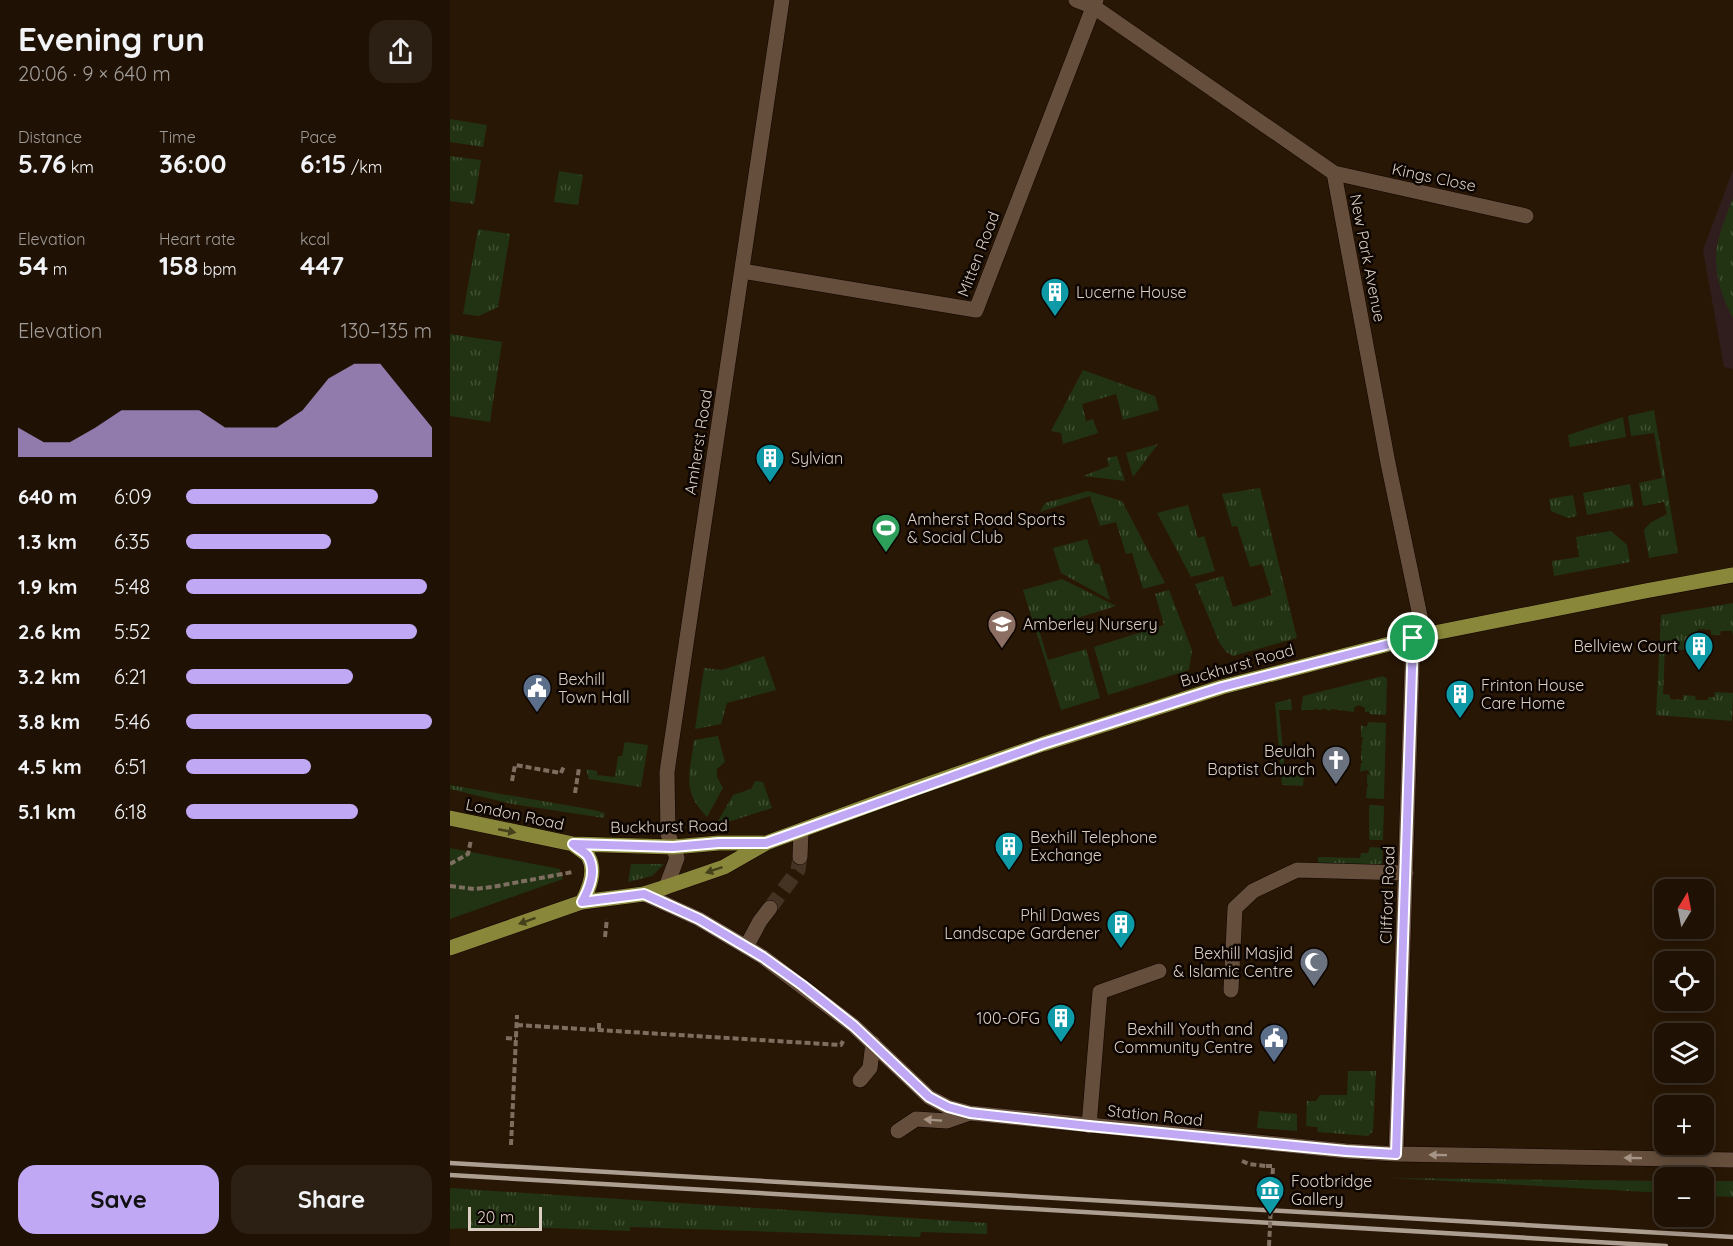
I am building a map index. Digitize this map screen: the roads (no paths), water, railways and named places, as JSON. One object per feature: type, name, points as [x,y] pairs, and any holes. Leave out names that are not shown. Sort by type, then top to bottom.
[{"type":"main road","name":"Buckhurst Road","points":[[450,948],[582,902],[644,894],[666,887],[724,867],[766,843],[1043,744],[1222,687],[1419,636],[1733,575]]},
{"type":"main road","name":"London Road","points":[[450,819],[573,844]]},
{"type":"main road","name":"Buckhurst Road","points":[[573,844],[673,847],[719,843],[766,843]]},
{"type":"main road","points":[[573,844],[588,855],[592,869],[590,887],[582,902]]},
{"type":"street","name":"Amherst Road","points":[[666,887],[677,858],[668,834],[667,772],[782,0]]},
{"type":"street","points":[[1076,0],[1095,3],[1334,173]]},
{"type":"street","name":"Mitten Road","points":[[742,271],[976,309],[1095,3]]},
{"type":"street","name":"Kings Close","points":[[1334,173],[1526,216]]},
{"type":"street","name":"New Park Avenue","points":[[1334,173],[1419,636]]},
{"type":"street","name":"Clifford Road","points":[[1396,1154],[1406,873],[1419,636]]},
{"type":"street","points":[[800,857],[801,831]]},
{"type":"street","points":[[1231,990],[1235,908],[1252,891],[1297,870],[1406,873]]},
{"type":"street","name":"Station Road","points":[[644,894],[699,919],[763,957],[854,1026],[929,1097],[948,1107],[970,1113],[1334,1150],[1396,1154],[1733,1160]]},
{"type":"street","points":[[746,947],[770,908]]},
{"type":"street","points":[[1089,1126],[1100,992],[1159,972]]},
{"type":"street","points":[[860,1080],[870,1068],[873,1043]]},
{"type":"street","points":[[898,1131],[916,1119],[947,1121],[970,1113]]},
{"type":"tunnel","points":[[770,908],[798,870],[800,857]]},
{"type":"railway","points":[[450,1163],[1733,1237]]},
{"type":"railway","points":[[450,1175],[1666,1246]]},
{"type":"place","name":"Lucerne House","points":[[1055,318]]},
{"type":"place","name":"Sylvian","points":[[770,484]]},
{"type":"place","name":"Amherst Road Sports & Social Club","points":[[886,554]]},
{"type":"place","name":"Amberley Nursery","points":[[1002,650]]},
{"type":"place","name":"Bellview Court","points":[[1699,672]]},
{"type":"place","name":"Bexhill Town Hall","points":[[537,714]]},
{"type":"place","name":"Frinton House Care Home","points":[[1460,720]]},
{"type":"place","name":"Beulah Baptist Church","points":[[1336,786]]},
{"type":"place","name":"Bexhill Telephone Exchange","points":[[1009,872]]},
{"type":"place","name":"Phil Dawes Landscape Gardener","points":[[1121,950]]},
{"type":"place","name":"Bexhill Masjid & Islamic Centre","points":[[1314,988]]},
{"type":"place","name":"100-OFG","points":[[1061,1044]]},
{"type":"place","name":"Bexhill Youth and Community Centre","points":[[1274,1064]]},
{"type":"place","name":"Footbridge Gallery","points":[[1270,1216]]}]
